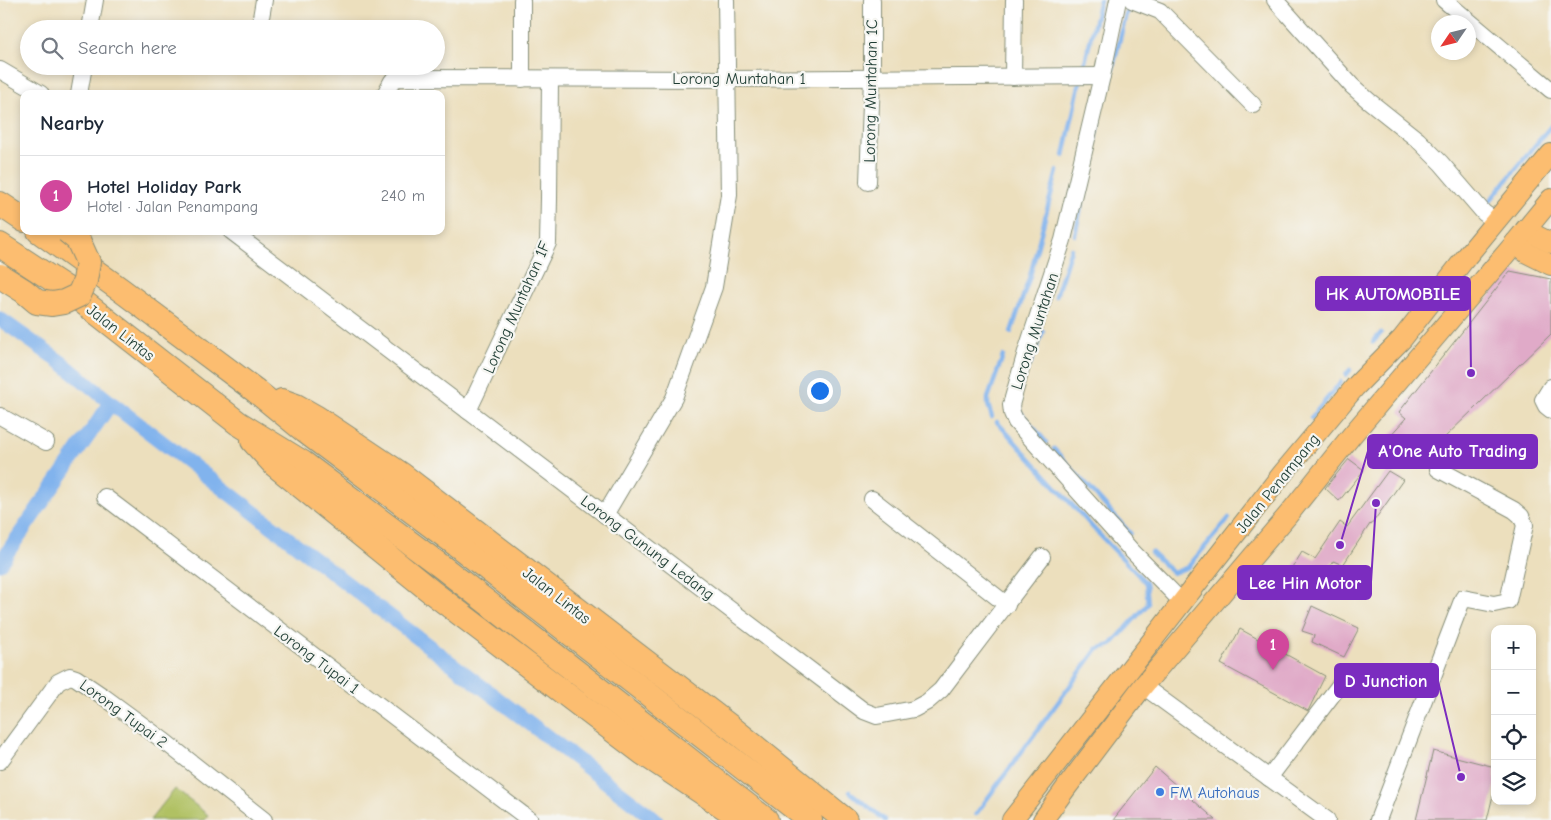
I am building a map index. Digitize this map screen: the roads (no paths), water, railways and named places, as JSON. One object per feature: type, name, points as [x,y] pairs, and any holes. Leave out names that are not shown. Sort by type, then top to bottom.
[{"type":"highway","points":[[0,188],[20,200]]},
{"type":"highway","points":[[0,204],[20,217]]},
{"type":"highway","name":"Jalan Lintas","points":[[45,235],[256,391],[305,431],[459,547],[810,820]]},
{"type":"highway","points":[[0,276],[24,291],[37,302],[52,304],[64,302],[79,295],[85,281],[88,262],[78,240],[71,235]]},
{"type":"highway","name":"Jalan Lintas","points":[[0,245],[64,287],[238,423],[303,463],[442,567],[766,820]]},
{"type":"highway","name":"Jalan Lintas","points":[[256,391],[296,406],[317,418],[402,475],[733,729],[843,816]]},
{"type":"highway","name":"Jalan Lintas","points":[[238,423],[275,466],[434,593],[644,753],[743,820]]},
{"type":"main road","name":"Jalan Penampang","points":[[1012,820],[1283,473],[1355,387],[1402,339],[1551,154]]},
{"type":"main road","points":[[1515,199],[1518,235],[1527,253],[1551,265]]},
{"type":"main road","name":"Jalan Penampang","points":[[1043,820],[1143,686],[1288,515],[1518,235],[1551,199]]},
{"type":"main road","points":[[1467,256],[1518,235],[1551,242]]},
{"type":"street","points":[[92,20],[95,0]]},
{"type":"street","points":[[261,20],[264,0]]},
{"type":"street","points":[[522,0],[522,78]]},
{"type":"street","points":[[605,515],[674,398],[714,287],[729,195],[726,0]]},
{"type":"street","name":"Lorong Muntahan 1C","points":[[868,182],[872,78],[872,0]]},
{"type":"street","points":[[1013,77],[1014,0]]},
{"type":"street","name":"Lorong Muntahan","points":[[1118,0],[1063,240],[1026,352],[1011,405],[1012,414],[1016,422],[1131,550],[1183,603]]},
{"type":"street","points":[[1132,0],[1160,11],[1253,105]]},
{"type":"street","points":[[1275,0],[1352,86],[1441,163],[1484,213],[1490,217],[1499,217]]},
{"type":"street","points":[[1444,0],[1551,90]]},
{"type":"street","points":[[0,70],[34,90]]},
{"type":"street","points":[[80,90],[82,75]]},
{"type":"street","name":"Lorong Muntahan 1","points":[[387,90],[392,81],[398,78],[1102,76]]},
{"type":"street","name":"Lorong Muntahan 1F","points":[[468,411],[548,243],[550,79]]},
{"type":"street","name":"Lorong Gunung Ledang","points":[[236,235],[864,711],[877,716],[914,709],[927,702],[941,690],[1042,557]]},
{"type":"street","points":[[1551,387],[1543,400],[1551,410]]},
{"type":"street","points":[[0,416],[46,442]]},
{"type":"street","points":[[1378,820],[1464,598],[1494,604],[1508,601],[1525,525],[1521,516],[1514,510],[1438,469]]},
{"type":"street","name":"Lorong Tupai 1","points":[[105,497],[530,820]]},
{"type":"street","points":[[872,500],[1007,605]]},
{"type":"street","points":[[1269,778],[1345,678],[1349,675],[1357,676]]},
{"type":"street","name":"Lorong Tupai 2","points":[[0,761],[58,682],[70,676],[104,697],[164,741],[264,820]]},
{"type":"street","points":[[1143,686],[1327,820]]},
{"type":"waterway","points":[[1084,66],[1100,0]]},
{"type":"waterway","points":[[1107,92],[1127,10]]},
{"type":"waterway","points":[[1064,156],[1080,81]]},
{"type":"waterway","points":[[1095,140],[1099,124]]},
{"type":"waterway","points":[[1484,208],[1551,126]]},
{"type":"waterway","points":[[1075,235],[1093,152]]},
{"type":"waterway","points":[[1011,332],[1030,276],[1057,171]]},
{"type":"waterway","points":[[1056,296],[1071,249]]},
{"type":"waterway","points":[[0,319],[62,363],[111,403],[656,820]]},
{"type":"waterway","points":[[1030,365],[1043,331]]},
{"type":"waterway","points":[[1373,342],[1381,333]]},
{"type":"waterway","points":[[992,417],[988,398],[1003,356]]},
{"type":"waterway","points":[[1346,375],[1350,370]]},
{"type":"waterway","points":[[1311,418],[1341,382]]},
{"type":"waterway","points":[[0,563],[111,403]]},
{"type":"waterway","points":[[1018,406],[1020,412],[1046,442]]},
{"type":"waterway","points":[[976,814],[1097,649],[1111,645],[1148,604],[1146,583],[997,422]]},
{"type":"waterway","points":[[1054,449],[1130,533]]},
{"type":"waterway","points":[[1151,552],[1173,573],[1188,567],[1229,518]]},
{"type":"waterway","points":[[850,792],[885,820]]},
{"type":"place","name":"HK AUTOMOBILE","points":[[1471,373]]},
{"type":"place","name":"Lee Hin Motor","points":[[1376,503]]},
{"type":"place","name":"A'One Auto Trading","points":[[1340,545]]},
{"type":"place","name":"Hotel Holiday Park","points":[[1273,670]]},
{"type":"place","name":"D Junction","points":[[1461,777]]},
{"type":"place","name":"FM Autohaus","points":[[1160,792]]}]
